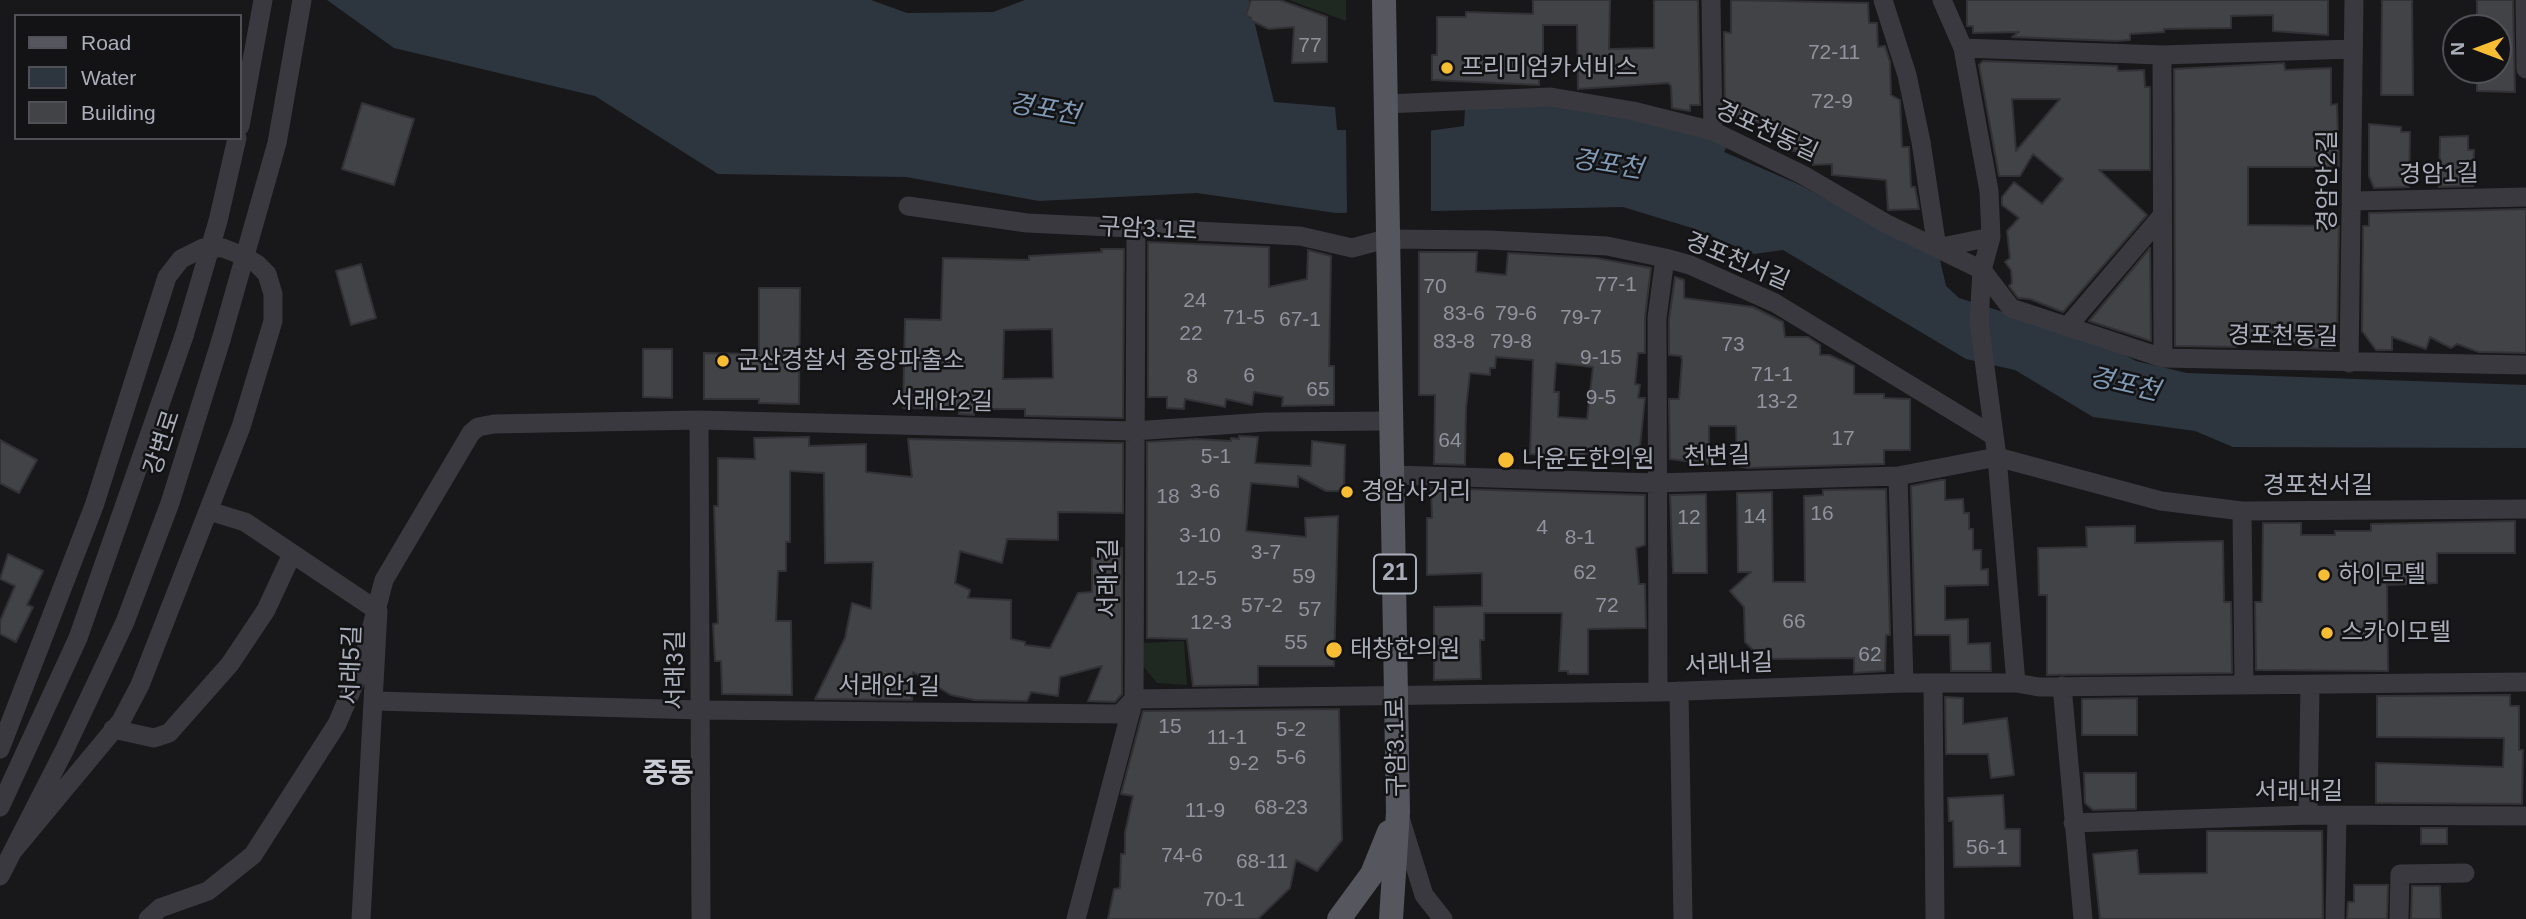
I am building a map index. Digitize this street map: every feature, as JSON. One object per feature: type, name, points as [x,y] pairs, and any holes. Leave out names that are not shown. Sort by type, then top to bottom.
[{"type":"main road","name":"21","points":[[1384,0],[1386,234]]},
{"type":"main road","name":"구암3.1로","points":[[1386,234],[1389,421],[1394,475],[1398,812],[1391,919]]},
{"type":"main road","points":[[1339,919],[1372,874],[1398,812]]},
{"type":"street","points":[[242,115],[263,0]]},
{"type":"street","name":"강변로","points":[[0,876],[125,622],[170,503],[221,340],[276,143],[302,0]]},
{"type":"street","points":[[1711,0],[1713,131]]},
{"type":"street","points":[[1883,0],[1907,75],[1919,128],[1937,248],[1991,237]]},
{"type":"street","points":[[1942,0],[1963,48],[1989,191],[1991,237],[1982,270],[1979,322],[1997,457],[2016,683]]},
{"type":"street","name":"경암안2길","points":[[2349,363],[2354,201],[2354,0]]},
{"type":"street","points":[[2525,12],[2526,69]]},
{"type":"street","points":[[1963,48],[2162,55],[2353,49]]},
{"type":"street","points":[[2162,55],[2163,358]]},
{"type":"street","name":"경포천동길","points":[[1385,114],[1551,97],[1633,111],[1713,131],[1803,175],[1885,223],[1982,270],[2011,308],[2163,358],[2526,365]]},
{"type":"street","name":"강변로","points":[[0,807],[78,638],[184,336],[218,221],[237,140]]},
{"type":"street","name":"경암1길","points":[[2354,201],[2526,197]]},
{"type":"street","name":"구암3.1로","points":[[908,206],[1027,223],[1300,236],[1352,248],[1386,234]]},
{"type":"street","points":[[2067,327],[2161,217]]},
{"type":"street","name":"서래1길","points":[[1076,919],[1134,699],[1133,431],[1136,230]]},
{"type":"street","name":"경포천서길","points":[[1386,234],[1607,246],[1690,265],[1775,303],[1994,436]]},
{"type":"street","points":[[0,749],[94,506],[167,277],[181,259],[203,248],[223,248],[257,264],[267,274],[273,294],[273,321],[241,427],[140,685],[113,729],[13,851]]},
{"type":"street","points":[[1658,692],[1655,483],[1657,318],[1665,258]]},
{"type":"street","name":"서래안2길","points":[[379,611],[384,580],[471,433],[478,428],[494,424],[699,420],[1133,431],[1266,422],[1389,421]]},
{"type":"street","name":"서래3길","points":[[699,420],[701,919]]},
{"type":"street","name":"경포천서길","points":[[1997,457],[2161,501],[2242,511],[2526,509]]},
{"type":"street","name":"천변길","points":[[1394,475],[1655,483],[1898,476],[1997,457]]},
{"type":"street","points":[[1898,476],[1904,684]]},
{"type":"street","name":"서래5길","points":[[209,511],[245,522],[379,611],[361,919]]},
{"type":"street","points":[[2242,511],[2244,684]]},
{"type":"street","points":[[113,729],[154,738],[169,733],[230,664],[266,610],[292,554]]},
{"type":"street","points":[[148,919],[160,908],[208,891],[253,855],[337,724],[361,668],[379,611]]},
{"type":"street","name":"서래내길","points":[[1396,695],[1658,692],[1904,684],[2016,683],[2026,687],[2526,682]]},
{"type":"street","points":[[1933,684],[1935,919]]},
{"type":"street","points":[[2308,815],[2310,685]]},
{"type":"street","points":[[2062,686],[2083,919]]},
{"type":"street","points":[[1679,691],[1683,919]]},
{"type":"street","name":"서래안1길","points":[[375,701],[701,710],[1120,715],[1134,699],[1396,695]]},
{"type":"street","points":[[1398,812],[1424,895],[1443,919]]},
{"type":"street","name":"서래내길","points":[[2073,823],[2308,815],[2526,816]]},
{"type":"street","points":[[2335,919],[2337,816]]},
{"type":"street","points":[[2399,919],[2400,874],[2465,873]]},
{"type":"shaded area","points":[[1289,0],[1346,0],[1346,21]]},
{"type":"shaded area","points":[[1184,641],[1187,685],[1157,683],[1143,666],[1143,643]]},
{"type":"water","name":"경포천","points":[[327,0],[871,0],[907,13],[993,12],[1025,0],[1249,0],[1274,102],[1335,107],[1337,130],[1428,131],[1464,126],[1465,110],[1546,102],[1658,120],[1728,144],[1724,152],[1798,184],[1940,260],[1946,286],[1959,298],[2107,345],[2136,361],[2187,373],[2526,385],[2526,448],[2233,447],[2195,431],[2093,417],[2015,370],[1966,359],[1783,250],[1754,254],[1692,228],[1623,207],[1336,213],[1197,193],[1039,201],[906,177],[718,174],[595,96],[394,48]]},
{"type":"pier","points":[[1431,127],[1431,214],[1347,217],[1346,128]]},
{"type":"building","points":[[1251,0],[1280,0],[1327,17],[1327,62],[1292,63],[1294,27],[1269,29],[1250,20],[1246,15]]},
{"type":"building","points":[[1533,0],[1610,0],[1609,49],[1654,48],[1654,0],[1698,0],[1700,105],[1690,105],[1690,111],[1672,108],[1671,86],[1668,83],[1578,89],[1577,25],[1543,25],[1543,63],[1539,63],[1539,85],[1432,80],[1432,55],[1437,55],[1437,17],[1466,17],[1466,12],[1533,14]]},
{"type":"building","points":[[1731,0],[1868,3],[1869,23],[1877,23],[1878,47],[1885,46],[1890,62],[1891,95],[1900,100],[1902,147],[1909,147],[1911,187],[1915,187],[1919,209],[1888,210],[1886,180],[1832,175],[1832,164],[1813,165],[1813,160],[1807,160],[1807,151],[1791,151],[1791,144],[1779,144],[1779,122],[1738,122],[1738,118],[1725,115],[1724,32],[1731,33]]},
{"type":"building","points":[[1967,0],[2328,0],[2328,35],[2273,31],[2273,15],[2231,16],[2231,28],[2164,29],[2164,32],[2130,34],[2130,40],[2012,37],[2019,32],[1973,33],[1973,26],[1967,26]]},
{"type":"building","points":[[2382,0],[2412,0],[2413,95],[2381,95]]},
{"type":"building","points":[[2477,0],[2513,0],[2515,92],[2477,91],[2477,84],[2512,84],[2512,14],[2477,14]]},
{"type":"building","points":[[1983,61],[2117,66],[2118,71],[2144,70],[2145,87],[2150,87],[2150,170],[2099,170],[2147,215],[2063,312],[2030,299],[2018,298],[2009,286],[2012,283],[2011,270],[2005,262],[2010,258],[2007,231],[2019,218],[2002,205],[2002,197],[2014,182],[2042,204],[2063,179],[2033,154],[2020,176],[1999,176],[1979,65]],"holes":[[[2012,99],[2060,99],[2016,151]]]},
{"type":"building","points":[[2284,63],[2285,70],[2331,68],[2331,105],[2337,104],[2339,167],[2248,167],[2248,225],[2339,226],[2337,342],[2332,349],[2304,348],[2304,343],[2236,343],[2236,347],[2175,346],[2174,69]]},
{"type":"building","points":[[362,103],[414,119],[394,185],[342,169]]},
{"type":"building","points":[[2369,124],[2401,127],[2401,132],[2410,132],[2409,187],[2374,188],[2369,176]]},
{"type":"building","points":[[2468,136],[2468,150],[2474,150],[2473,186],[2439,187],[2440,137]]},
{"type":"building","points":[[2526,209],[2526,353],[2479,352],[2457,344],[2451,348],[2430,337],[2426,349],[2392,337],[2392,350],[2376,350],[2362,331],[2363,226],[2369,226],[2369,213]]},
{"type":"building","points":[[1148,242],[1269,247],[1269,287],[1307,279],[1308,250],[1331,256],[1329,366],[1334,366],[1334,405],[1282,406],[1283,397],[1254,392],[1252,405],[1226,399],[1225,407],[1185,399],[1184,409],[1167,408],[1167,397],[1148,397]]},
{"type":"building","points":[[2150,248],[2151,341],[2089,321]]},
{"type":"building","points":[[1101,249],[1124,249],[1123,418],[1025,416],[1025,409],[974,409],[974,415],[959,414],[959,409],[903,408],[905,319],[941,320],[943,258],[1029,260],[1029,256],[1102,252]],"holes":[[[1052,329],[1053,378],[1003,379],[1004,330]]]},
{"type":"building","points":[[1419,252],[1477,252],[1476,272],[1506,275],[1508,253],[1596,258],[1651,268],[1645,317],[1645,353],[1638,353],[1635,384],[1640,385],[1638,398],[1645,398],[1639,456],[1586,453],[1585,458],[1530,454],[1533,360],[1496,357],[1495,368],[1490,368],[1490,375],[1470,373],[1465,465],[1434,464],[1435,395],[1419,395]],"holes":[[[1556,363],[1593,367],[1587,419],[1558,417],[1559,392],[1554,392]]]},
{"type":"building","points":[[361,264],[376,318],[351,325],[336,271]]},
{"type":"building","points":[[1675,277],[1684,280],[1684,298],[1753,307],[1783,322],[1785,337],[1808,337],[1820,345],[1820,355],[1829,355],[1854,366],[1854,394],[1884,394],[1884,398],[1910,399],[1910,450],[1884,450],[1884,464],[1748,468],[1737,466],[1736,426],[1709,426],[1709,464],[1670,459],[1669,399],[1679,399],[1682,360],[1681,356],[1669,355],[1669,319]]},
{"type":"building","points":[[759,288],[800,288],[799,404],[759,403],[759,399],[704,399],[704,353],[759,354]]},
{"type":"building","points":[[643,349],[672,349],[672,398],[643,397]]},
{"type":"building","points":[[1239,436],[1258,437],[1255,463],[1311,466],[1312,441],[1345,445],[1344,491],[1326,491],[1298,476],[1298,487],[1251,483],[1246,531],[1306,537],[1305,518],[1338,516],[1334,666],[1258,666],[1258,685],[1193,686],[1187,639],[1147,638],[1147,442],[1196,439],[1231,441],[1231,438],[1239,439]]},
{"type":"building","points":[[809,437],[809,446],[866,444],[866,472],[912,477],[908,439],[1123,443],[1123,513],[1058,512],[1058,540],[1007,539],[1002,563],[960,551],[955,583],[970,590],[968,598],[1011,600],[1011,639],[1025,642],[1025,645],[1050,648],[1078,593],[1092,592],[1092,558],[1100,558],[1100,548],[1122,548],[1122,694],[1115,702],[1088,701],[1102,666],[1060,677],[1058,696],[1031,692],[1027,701],[975,700],[951,695],[913,672],[912,700],[815,699],[845,638],[852,603],[871,609],[873,562],[825,563],[824,473],[790,471],[790,542],[786,542],[786,571],[778,571],[776,621],[791,621],[792,695],[722,694],[721,661],[715,661],[713,624],[718,623],[714,506],[718,506],[718,458],[755,459],[754,438]]},
{"type":"building","points":[[0,440],[37,460],[19,493],[0,483]]},
{"type":"building","points":[[1945,480],[1945,500],[1963,499],[1964,513],[1969,513],[1969,529],[1973,529],[1973,550],[1981,550],[1981,570],[1988,569],[1988,585],[1945,586],[1945,620],[1968,619],[1968,644],[1990,643],[1991,671],[1951,671],[1950,635],[1915,635],[1911,486]]},
{"type":"building","points":[[1431,488],[1645,495],[1645,545],[1636,548],[1639,584],[1645,584],[1646,628],[1588,629],[1588,674],[1568,674],[1568,671],[1559,671],[1562,613],[1484,613],[1484,640],[1480,640],[1481,679],[1434,680],[1434,607],[1482,606],[1482,573],[1427,575],[1427,518],[1432,518]]},
{"type":"building","points":[[1886,489],[1890,635],[1886,635],[1885,671],[1854,673],[1854,658],[1768,659],[1768,653],[1756,653],[1745,642],[1744,607],[1730,591],[1751,572],[1738,572],[1737,493],[1772,492],[1773,582],[1805,582],[1804,496],[1823,495],[1823,490]]},
{"type":"building","points":[[1706,494],[1707,573],[1673,573],[1670,495]]},
{"type":"building","points":[[2515,521],[2515,553],[2437,553],[2437,583],[2387,585],[2388,671],[2256,670],[2255,602],[2262,602],[2263,523],[2301,523],[2301,535],[2335,535],[2335,531],[2371,531],[2371,524]]},
{"type":"building","points":[[2135,526],[2135,543],[2223,541],[2224,602],[2231,602],[2232,673],[2047,675],[2047,595],[2039,595],[2038,548],[2087,547],[2086,527]]},
{"type":"building","points":[[8,554],[43,571],[27,605],[33,607],[16,642],[0,634],[0,621],[15,586],[0,579]]},
{"type":"building","points":[[2510,695],[2510,706],[2519,706],[2519,750],[2523,750],[2522,804],[2376,803],[2376,763],[2503,767],[2504,738],[2377,737],[2377,696]]},
{"type":"building","points":[[1945,697],[1963,698],[1963,724],[2007,718],[2014,775],[1991,778],[1988,754],[1946,754]]},
{"type":"building","points":[[2137,698],[2137,735],[2082,735],[2082,699]]},
{"type":"building","points":[[1339,709],[1342,840],[1317,871],[1296,860],[1290,888],[1258,919],[1108,919],[1114,889],[1120,888],[1121,854],[1125,854],[1125,833],[1133,796],[1121,794],[1143,711]]},
{"type":"building","points":[[2084,773],[2136,773],[2136,809],[2093,810],[2085,803]]},
{"type":"building","points":[[2003,795],[2005,829],[2020,829],[2020,866],[1954,867],[1953,821],[1949,821],[1948,798]]},
{"type":"building","points":[[2421,828],[2447,828],[2447,844],[2421,844]]},
{"type":"building","points":[[2207,831],[2322,831],[2323,919],[2100,919],[2093,854],[2137,850],[2139,874],[2207,873]]},
{"type":"building","points":[[2354,885],[2388,885],[2387,919],[2347,919],[2348,902],[2354,902]]},
{"type":"building","points":[[2412,886],[2440,886],[2441,919],[2411,919]]},
{"type":"place","name":"프리미엄카서비스","points":[[1447,68]]},
{"type":"place","name":"군산경찰서 중앙파출소","points":[[723,361]]},
{"type":"place","name":"나윤도한의원","points":[[1506,460]]},
{"type":"place","name":"경암사거리","points":[[1347,492]]},
{"type":"place","name":"하이모텔","points":[[2324,575]]},
{"type":"place","name":"스카이모텔","points":[[2327,633]]},
{"type":"place","name":"태창한의원","points":[[1334,650]]},
{"type":"district","name":"중동","points":[[668,774]]}]
